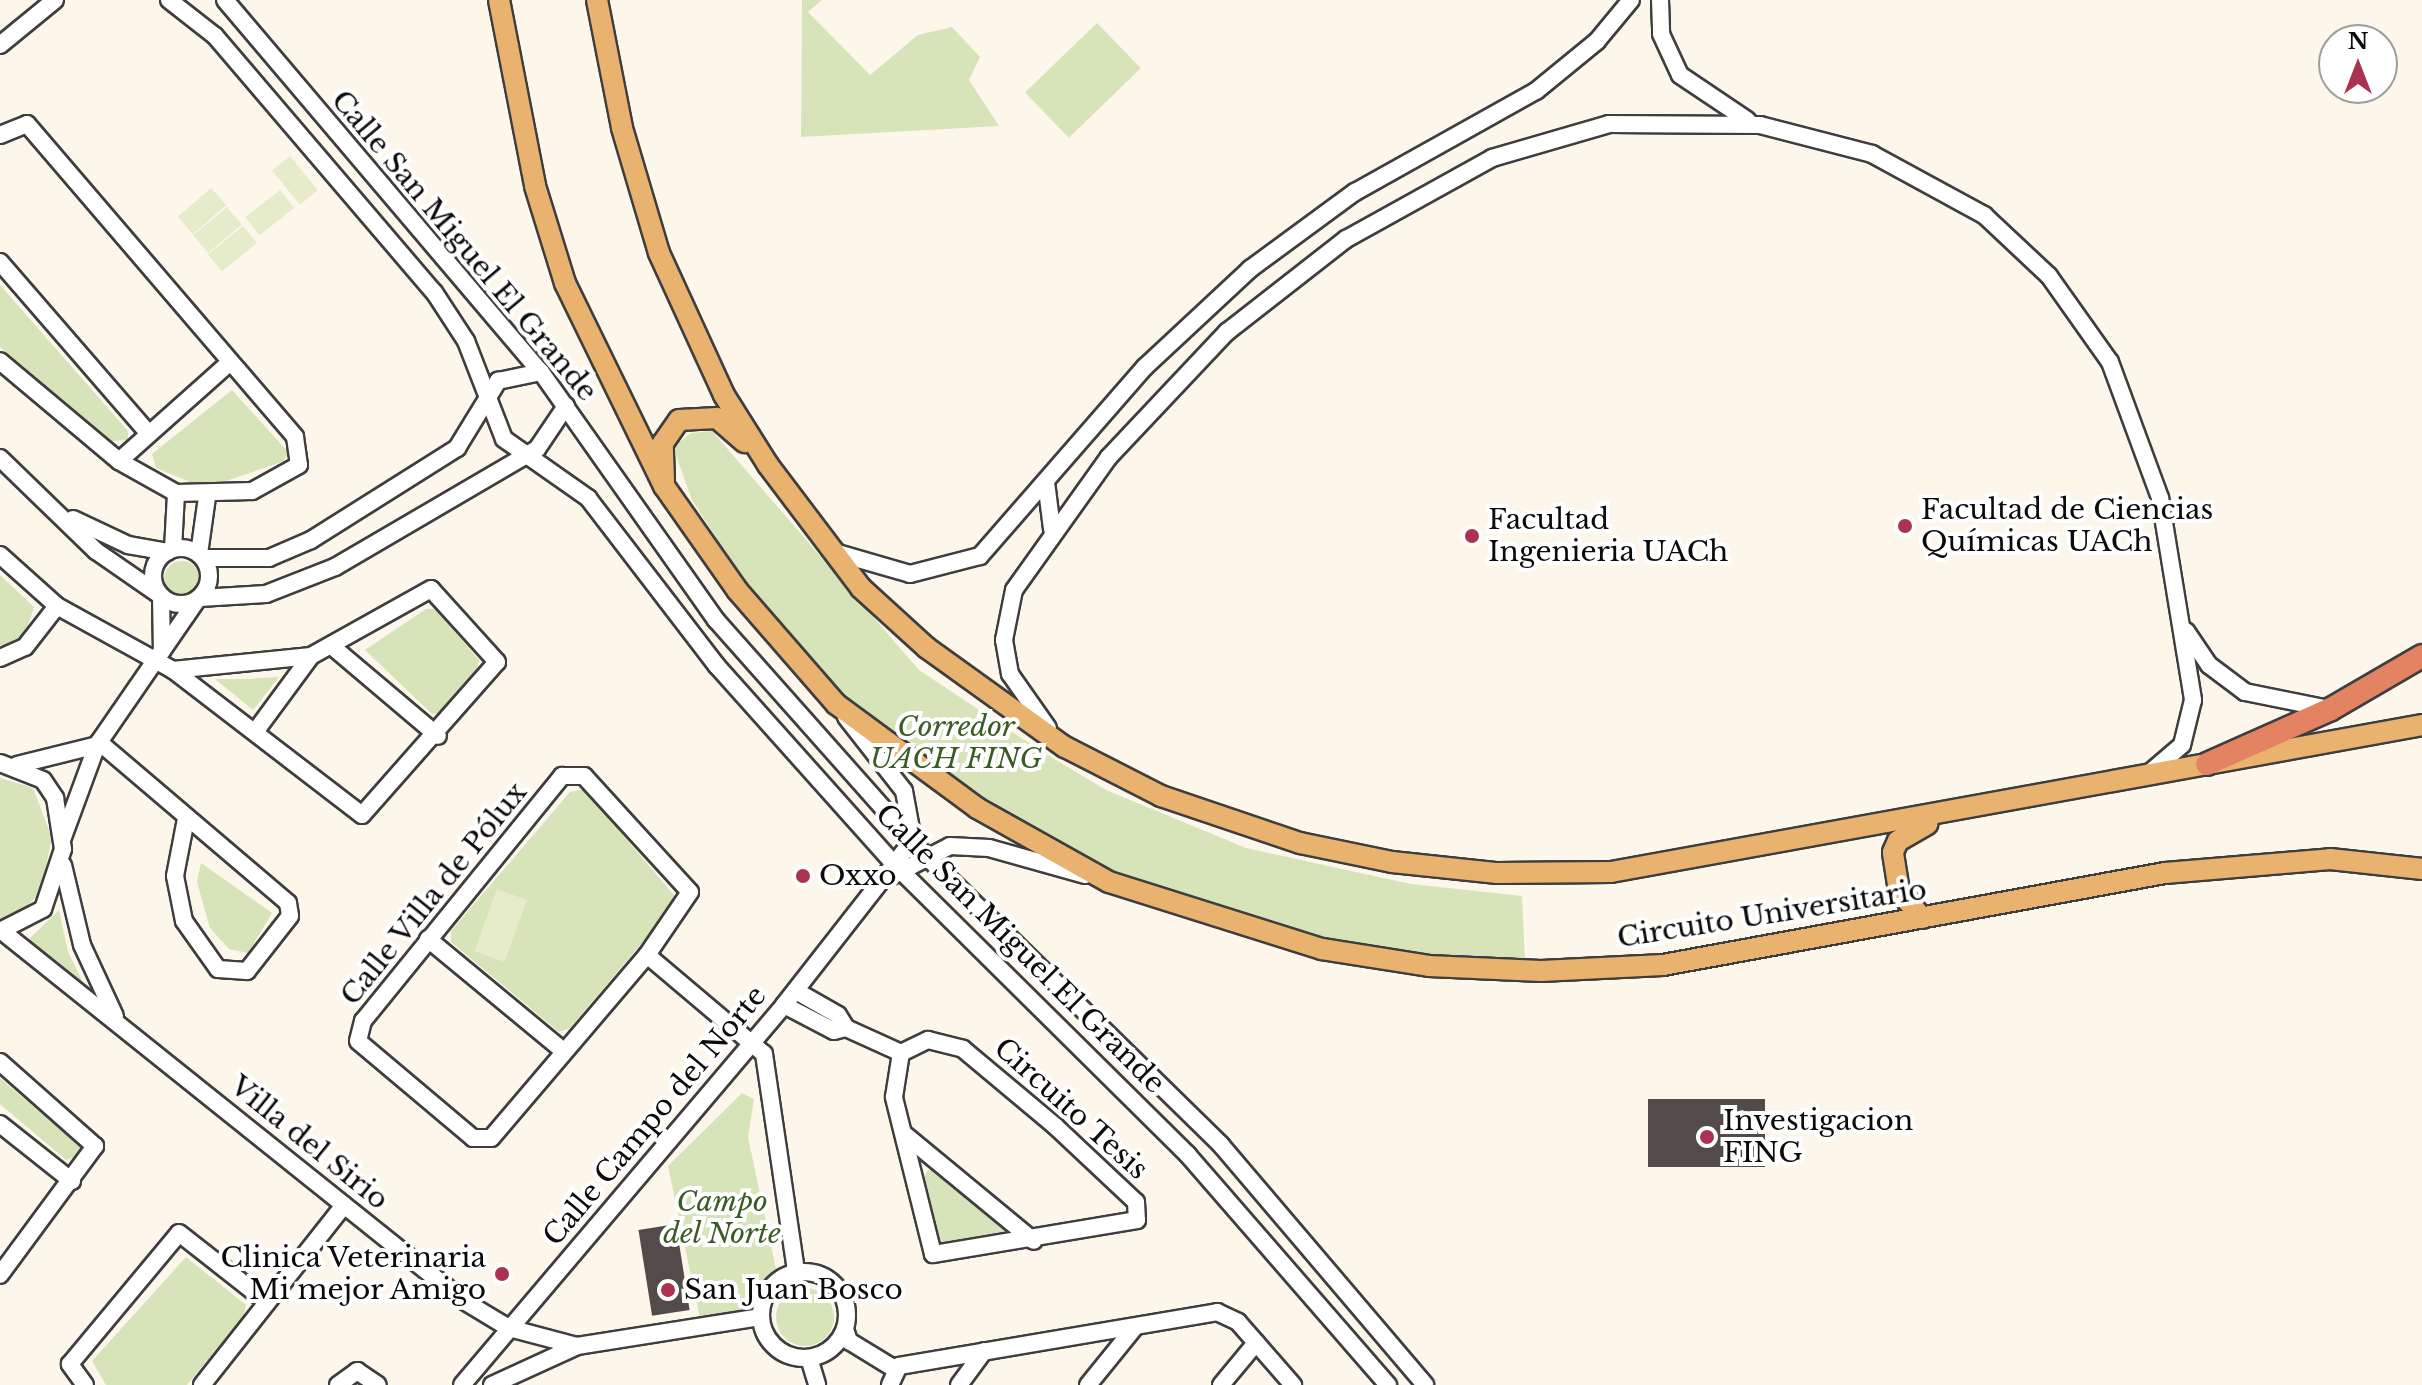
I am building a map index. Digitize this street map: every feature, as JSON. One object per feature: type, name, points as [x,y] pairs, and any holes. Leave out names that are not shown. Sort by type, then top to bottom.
[{"type":"highway","points":[[2207,764],[2331,709],[2422,656]]},
{"type":"main road","name":"Circuito Universitario","points":[[499,0],[535,186],[565,283],[664,486],[737,590],[836,704],[977,808],[1109,882],[1276,938],[1370,959],[1487,971],[1663,965],[1922,918],[2263,862],[2330,859],[2422,869]]},
{"type":"main road","points":[[597,0],[622,128],[659,253],[710,369],[768,465],[829,550],[927,648],[1065,747],[1208,815],[1300,843],[1442,870],[1556,875],[1669,866],[2422,725]]},
{"type":"main road","points":[[664,486],[667,434],[688,416],[717,418],[768,465]]},
{"type":"main road","points":[[1922,918],[1899,891],[1894,845],[1940,815]]},
{"type":"street","points":[[0,45],[55,0]]},
{"type":"street","name":"Calle San Miguel El Grande","points":[[169,0],[215,36],[434,292],[466,341],[504,439],[588,498],[717,666],[894,871],[1188,1155],[1388,1385]]},
{"type":"street","name":"Calle San Miguel El Grande","points":[[225,0],[541,372],[695,594],[924,854],[1221,1145],[1425,1385]]},
{"type":"street","points":[[1660,0],[1666,49],[1695,92],[1760,125]]},
{"type":"street","points":[[829,550],[893,572],[953,568],[992,548],[1145,367],[1250,269],[1355,192],[1536,91],[1626,6],[1643,6],[1660,17]]},
{"type":"street","points":[[1676,122],[1693,107],[1695,92]]},
{"type":"street","points":[[1065,747],[1014,685],[1004,640],[1014,590],[1052,531],[1170,387],[1346,239],[1459,172],[1534,142],[1609,124],[1676,122],[1760,125],[1827,138],[1943,189],[1984,215],[2049,276],[2110,362],[2140,433],[2186,630],[2193,719],[2179,750],[2147,775]]},
{"type":"street","points":[[0,135],[27,124],[295,437],[301,456],[295,471],[269,486],[207,497],[176,493],[119,461],[0,361]]},
{"type":"street","points":[[0,262],[148,433]]},
{"type":"street","points":[[119,461],[229,363]]},
{"type":"street","points":[[64,515],[120,542],[201,556],[262,559],[311,540],[457,448],[486,397],[506,377],[541,372]]},
{"type":"street","points":[[0,458],[64,515],[96,551],[174,604],[198,599],[247,598],[315,577],[526,457],[552,434],[566,406]]},
{"type":"street","points":[[1046,482],[1052,531]]},
{"type":"street","points":[[160,656],[160,595],[153,571],[170,551],[176,493]]},
{"type":"street","points":[[62,840],[98,744],[209,582],[201,556],[207,497]]},
{"type":"street","points":[[0,555],[57,606],[160,656],[173,670],[362,815],[438,736],[497,662],[437,590],[419,592],[334,648],[311,656],[173,670]]},
{"type":"street","points":[[0,658],[25,647],[57,606]]},
{"type":"street","points":[[2186,630],[2209,665],[2245,692],[2331,709]]},
{"type":"street","points":[[334,648],[438,736]]},
{"type":"street","points":[[255,732],[311,656]]},
{"type":"street","points":[[836,704],[904,791],[913,840]]},
{"type":"street","points":[[0,763],[17,765],[98,744]]},
{"type":"street","points":[[98,744],[291,907],[247,971],[218,969],[184,921],[175,876],[186,819]]},
{"type":"street","points":[[17,765],[55,798],[62,862],[82,945],[118,1021]]},
{"type":"street","name":"Calle Villa de Pólux","points":[[576,773],[690,892],[647,955],[562,1050],[496,1134],[481,1139],[362,1046],[358,1027],[562,776],[576,773]]},
{"type":"street","name":"Calle Campo del Norte","points":[[462,1385],[796,991],[894,871],[913,840]]},
{"type":"street","points":[[924,854],[950,846],[989,848],[1109,882]]},
{"type":"street","name":"Calle Campo del Norte","points":[[894,871],[924,854]]},
{"type":"street","points":[[2,931],[43,909],[62,862]]},
{"type":"street","name":"Villa del Sirio","points":[[2,931],[344,1205],[509,1328]]},
{"type":"street","points":[[428,939],[562,1050]]},
{"type":"street","points":[[647,955],[753,1042],[769,1071],[796,1272]]},
{"type":"street","points":[[796,991],[838,1015],[846,1028],[901,1053]]},
{"type":"street","points":[[784,1005],[834,1031],[846,1028]]},
{"type":"street","name":"Circuito Tesis","points":[[928,1040],[963,1049],[1141,1210],[1133,1223],[1034,1241],[933,1254],[894,1097],[901,1053],[928,1040]]},
{"type":"street","points":[[0,1062],[94,1140],[93,1153],[3,1266]]},
{"type":"street","points":[[0,1124],[72,1181]]},
{"type":"street","points":[[904,1134],[1034,1241]]},
{"type":"street","points":[[202,1385],[344,1205]]},
{"type":"street","points":[[85,1385],[70,1364],[179,1233],[267,1302]]},
{"type":"street","points":[[845,1329],[833,1347],[809,1358],[771,1343],[760,1317],[766,1293],[796,1272],[821,1275],[840,1290],[849,1341],[891,1375]]},
{"type":"street","points":[[833,1347],[891,1375],[984,1351],[1217,1312],[1256,1343],[1292,1385]]},
{"type":"street","points":[[492,1385],[577,1346],[760,1317]]},
{"type":"street","points":[[1088,1385],[1135,1327]]},
{"type":"street","points":[[509,1328],[577,1346]]},
{"type":"street","points":[[1221,1385],[1256,1343]]},
{"type":"street","points":[[959,1385],[984,1351]]},
{"type":"street","points":[[809,1358],[817,1385]]},
{"type":"street","points":[[338,1385],[357,1371],[378,1385]]},
{"type":"green space","points":[[802,0],[822,0],[808,12],[870,75],[918,35],[952,27],[980,57],[969,80],[999,126],[801,137]]},
{"type":"green space","points":[[1097,23],[1141,68],[1069,138],[1025,92]]},
{"type":"green space","points":[[290,156],[318,190],[300,205],[272,170]]},
{"type":"green space","points":[[211,188],[226,205],[193,234],[178,217]]},
{"type":"green space","points":[[280,190],[294,208],[259,235],[245,217]]},
{"type":"green space","points":[[227,207],[242,225],[208,253],[193,235]]},
{"type":"green space","points":[[243,226],[257,243],[222,271],[208,254]]},
{"type":"green space","points":[[0,285],[128,431],[128,440],[112,441],[0,347]]},
{"type":"green space","points":[[232,390],[288,452],[284,461],[220,483],[190,482],[156,468],[152,454]]},
{"type":"green space","name":"Corredor UACH FING","points":[[712,431],[919,670],[1041,751],[1106,790],[1246,848],[1411,884],[1522,896],[1525,961],[1393,955],[1274,931],[1094,866],[990,810],[844,700],[780,637],[692,500],[673,447],[691,433]]},
{"type":"green space","points":[[182,561],[194,567],[200,579],[194,591],[182,597],[170,591],[164,579],[170,567]]},
{"type":"green space","points":[[0,575],[34,607],[26,631],[9,645],[0,645]]},
{"type":"green space","points":[[426,609],[435,609],[479,660],[476,675],[443,713],[432,714],[365,650]]},
{"type":"green space","points":[[279,677],[253,710],[215,679],[246,679]]},
{"type":"green space","points":[[0,778],[33,788],[52,838],[40,894],[12,919],[0,919]]},
{"type":"green space","points":[[584,789],[678,900],[570,1028],[559,1032],[451,942],[451,931],[570,792]]},
{"type":"green space","points":[[201,863],[272,913],[248,953],[229,949],[210,928],[197,882]]},
{"type":"green space","points":[[497,889],[527,900],[504,962],[474,951]]},
{"type":"green space","points":[[59,910],[68,952],[89,994],[26,942]]},
{"type":"green space","points":[[0,1078],[80,1146],[84,1154],[66,1160],[0,1104]]},
{"type":"green space","name":"Campo del Norte","points":[[742,1093],[754,1099],[748,1137],[776,1269],[755,1286],[742,1314],[700,1319],[668,1166]]},
{"type":"green space","points":[[928,1170],[946,1172],[1008,1230],[1007,1238],[939,1248],[923,1179]]},
{"type":"green space","points":[[186,1257],[246,1305],[244,1315],[187,1385],[106,1385],[92,1361]]},
{"type":"green space","points":[[805,1288],[826,1296],[834,1317],[826,1338],[805,1346],[784,1338],[776,1317],[784,1296]]},
{"type":"building","name":"Investigacion FING","points":[[1648,1099],[1765,1099],[1765,1167],[1648,1167]]},
{"type":"building","name":"San Juan Bosco","points":[[676,1224],[690,1310],[652,1316],[638,1230]]},
{"type":"place","name":"Facultad de Ciencias Químicas UACh","points":[[1905,526]]},
{"type":"place","name":"Facultad Ingenieria UACh","points":[[1472,536]]},
{"type":"place","name":"Oxxo","points":[[803,876]]},
{"type":"place","name":"Investigacion FING","points":[[1707,1137]]},
{"type":"place","name":"Clinica Veterinaria Mi mejor Amigo","points":[[502,1274]]},
{"type":"place","name":"San Juan Bosco","points":[[668,1290]]}]
